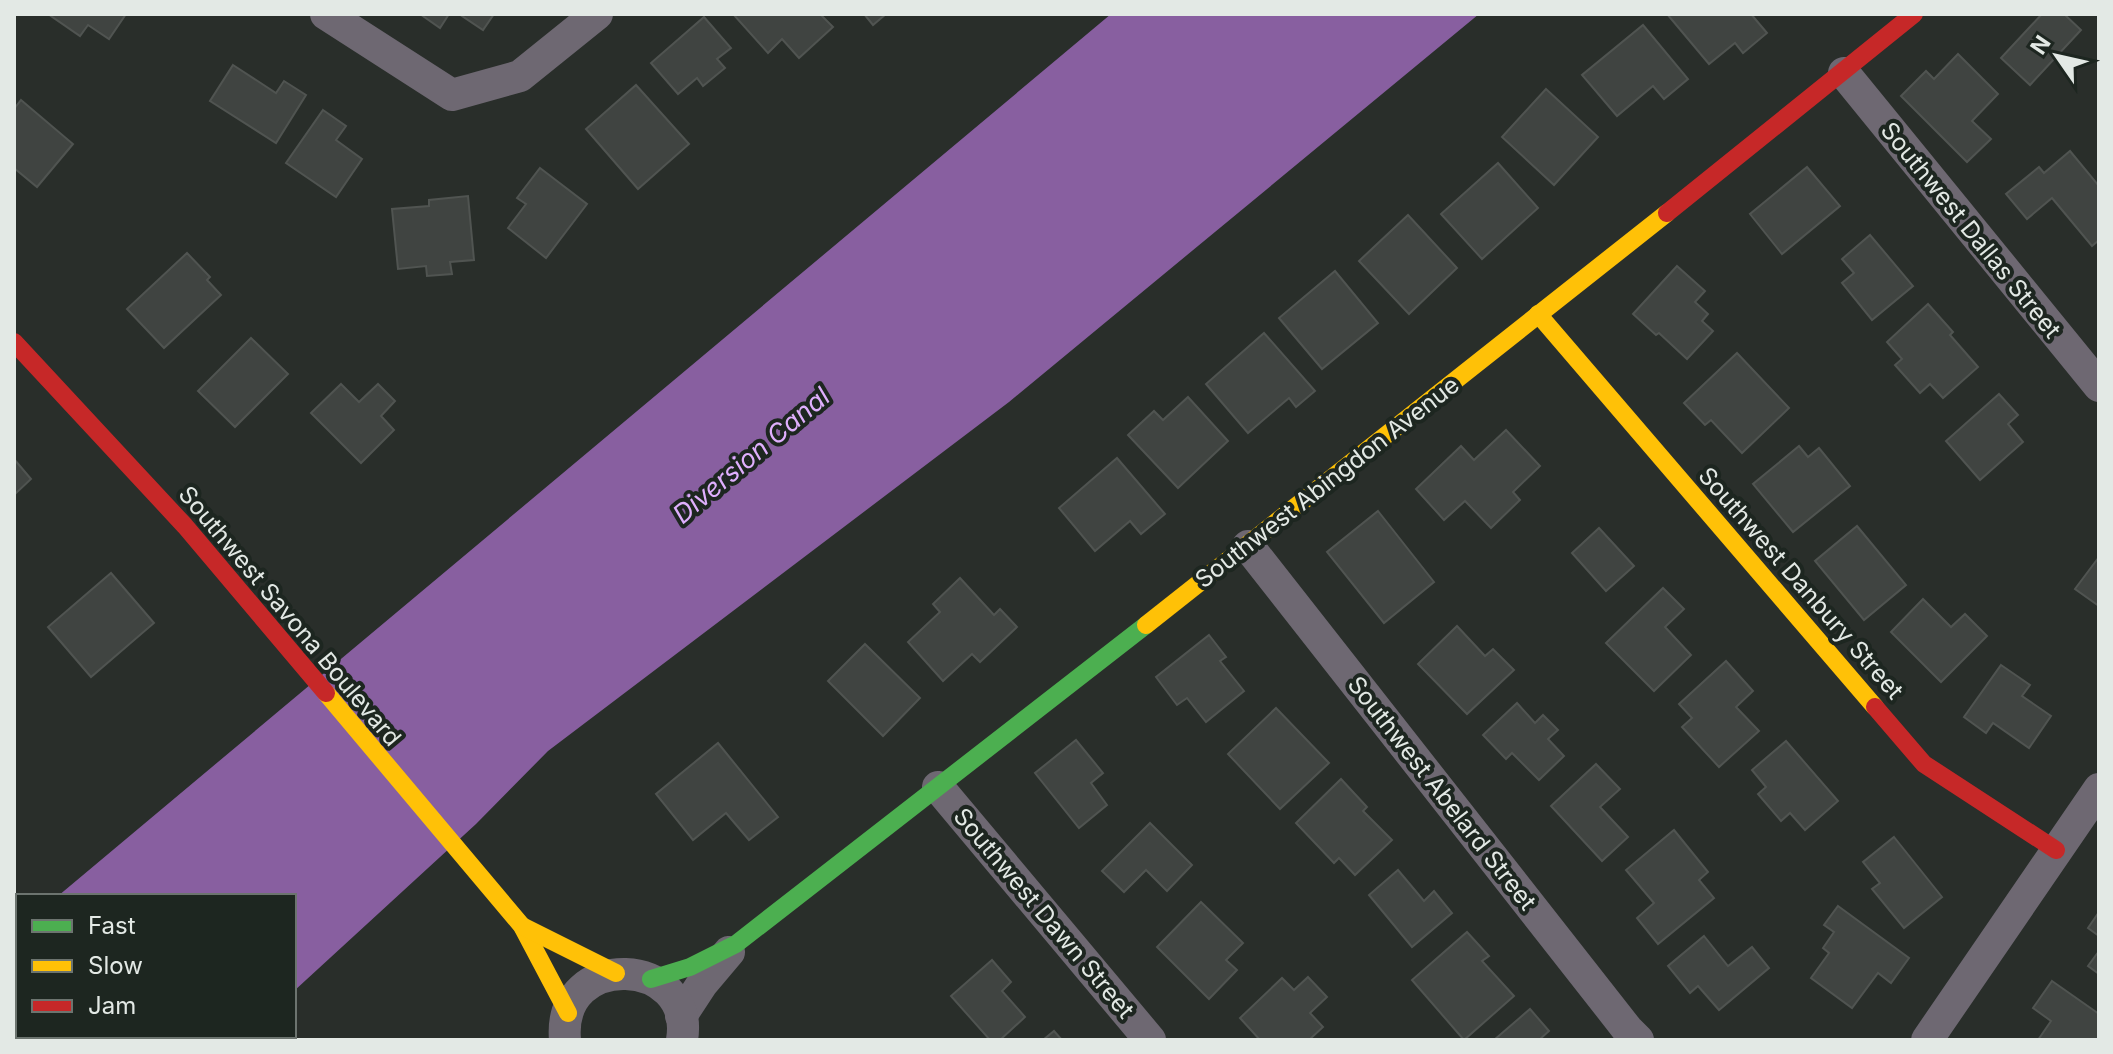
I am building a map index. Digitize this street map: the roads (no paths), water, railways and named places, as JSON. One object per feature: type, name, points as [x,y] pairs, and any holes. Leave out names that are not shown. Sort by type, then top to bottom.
[{"type":"street","points":[[326,14],[452,95],[520,76],[597,14]]},
{"type":"street","name":"Southwest Abingdon Avenue","points":[[651,979],[690,967],[736,944],[1248,546],[1844,73],[1914,14]]},
{"type":"street","name":"Southwest Dallas Street","points":[[1844,73],[2099,386]]},
{"type":"street","name":"Southwest Danbury Street","points":[[1538,314],[1924,764],[2056,850]]},
{"type":"street","name":"Southwest Savona Boulevard","points":[[14,342],[185,526],[522,926],[565,1033]]},
{"type":"street","name":"Southwest Abelard Street","points":[[1248,546],[1638,1040]]},
{"type":"street","name":"Southwest Dawn Street","points":[[938,787],[1150,1040]]},
{"type":"street","points":[[1927,1040],[2099,789]]},
{"type":"street","name":"Southwest Savona Boulevard","points":[[522,926],[616,973]]},
{"type":"street","name":"Southwest Abingdon Avenue","points":[[681,1028],[702,984],[736,944]]},
{"type":"street","points":[[565,1033],[575,998],[600,977],[616,973],[634,973],[664,988],[675,1001],[681,1028]]},
{"type":"water","name":"Diversion Canal","points":[[1111,14],[1479,14],[1009,402],[548,751],[476,824],[296,989],[296,894],[60,894]]},
{"type":"water","points":[[16,932],[16,1038],[243,1038],[14,1040]]}]
